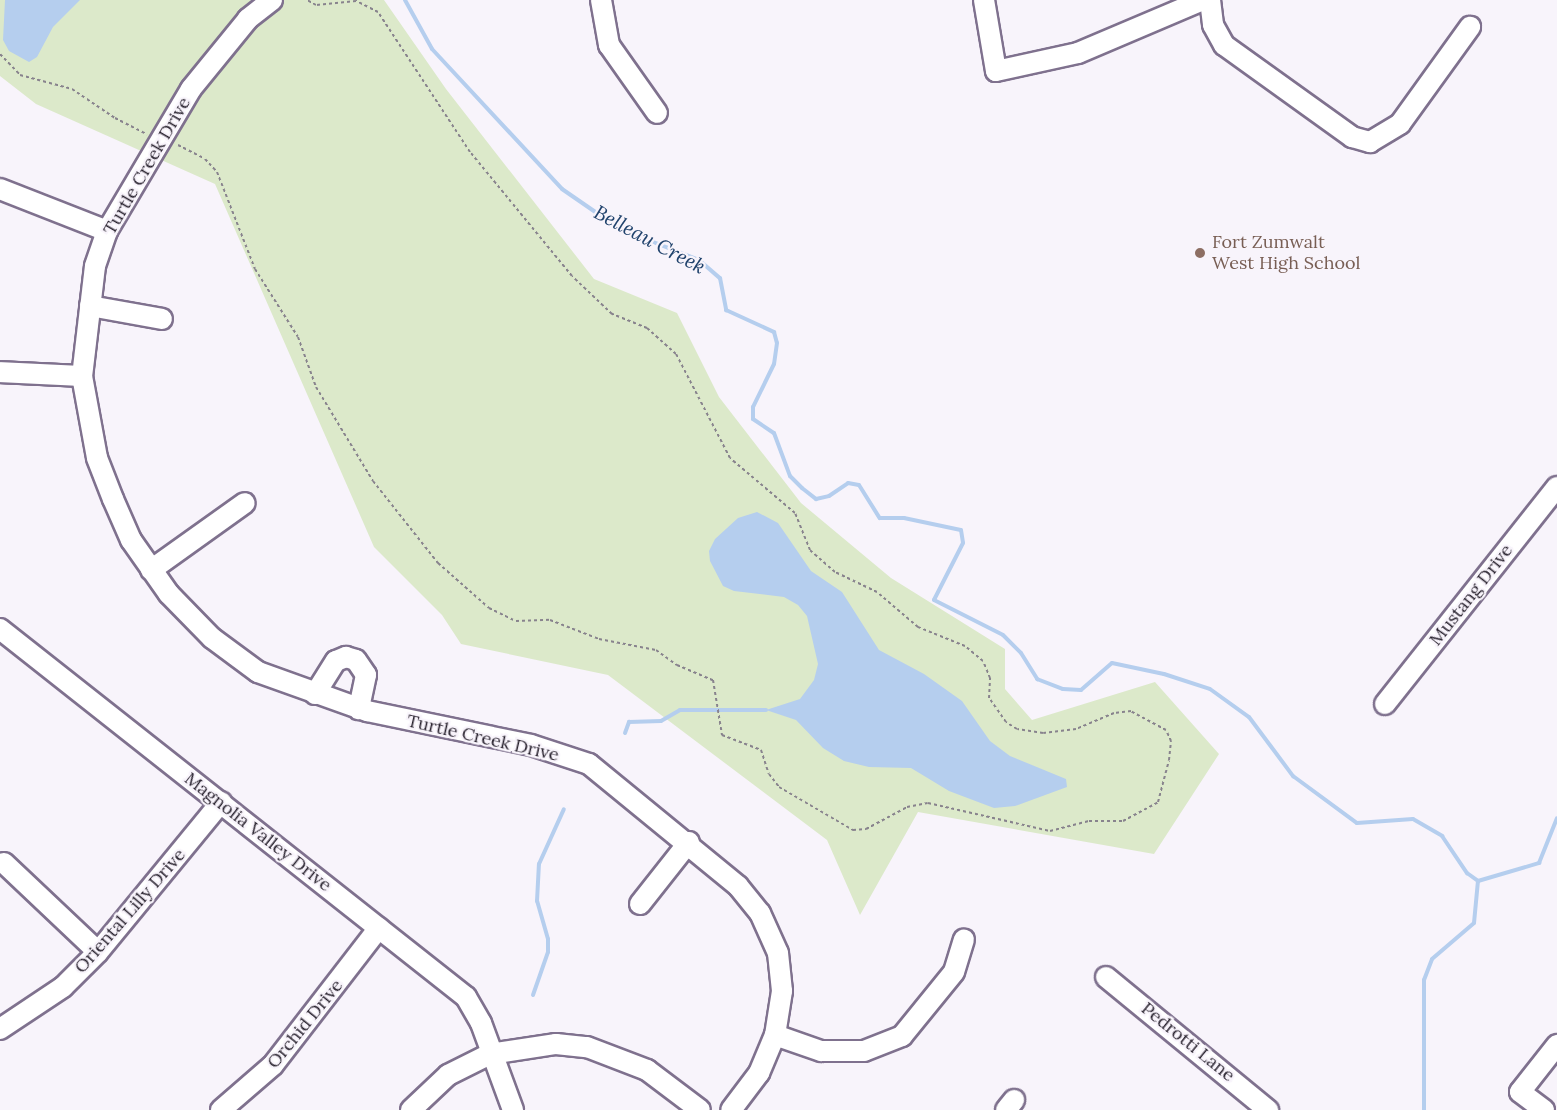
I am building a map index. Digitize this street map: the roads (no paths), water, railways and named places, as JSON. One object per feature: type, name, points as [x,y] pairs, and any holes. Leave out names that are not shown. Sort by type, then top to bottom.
[{"type":"street","name":"Turtle Creek Drive","points":[[272,0],[248,19],[218,53],[161,139],[107,231],[95,266],[82,376],[97,458],[131,540],[151,570],[212,638],[258,672],[359,709],[531,745],[590,764],[689,842],[738,886],[760,913],[779,963],[782,992],[775,1035],[759,1072],[731,1110]]},
{"type":"street","points":[[601,0],[609,45],[657,113]]},
{"type":"street","points":[[984,0],[996,71],[1078,53],[1203,0]]},
{"type":"street","points":[[1210,0],[1213,25],[1224,45],[1352,137],[1370,142],[1400,124],[1470,27]]},
{"type":"street","points":[[0,189],[107,231]]},
{"type":"street","points":[[90,306],[162,319]]},
{"type":"street","points":[[0,372],[82,376]]},
{"type":"street","name":"Mustang Drive","points":[[1385,704],[1557,487]]},
{"type":"street","points":[[151,570],[245,503]]},
{"type":"street","name":"Magnolia Valley Drive","points":[[0,629],[466,997],[481,1023],[490,1054],[513,1110]]},
{"type":"street","points":[[315,694],[336,661],[346,657],[356,660],[366,675],[359,709]]},
{"type":"street","name":"Oriental Lilly Drive","points":[[0,1029],[63,987],[98,952],[220,802]]},
{"type":"street","points":[[640,904],[689,842]]},
{"type":"street","points":[[4,863],[98,952]]},
{"type":"street","name":"Orchid Drive","points":[[220,1110],[273,1065],[379,928]]},
{"type":"street","points":[[775,1035],[821,1051],[864,1051],[902,1036],[954,972],[964,939]]},
{"type":"street","name":"Pedrotti Lane","points":[[1106,977],[1268,1110]]},
{"type":"street","points":[[411,1110],[448,1075],[490,1054],[556,1044],[586,1047],[647,1070],[700,1110]]},
{"type":"street","points":[[1544,1110],[1520,1092],[1557,1045]]},
{"type":"water","points":[[5,0],[80,0],[53,27],[37,57],[29,62],[9,51],[3,40]]},
{"type":"water","points":[[757,512],[778,523],[811,571],[842,592],[879,650],[924,674],[962,701],[990,741],[1010,756],[1066,779],[1067,787],[1015,806],[994,808],[949,791],[911,768],[869,767],[844,761],[823,748],[796,720],[766,710],[800,699],[814,680],[818,664],[807,616],[798,605],[784,597],[734,591],[723,586],[710,561],[709,551],[715,539],[738,518]]},
{"type":"waterway","name":"Belleau Creek","points":[[405,0],[432,49],[562,189],[620,229],[699,260],[720,278],[726,310],[774,332],[777,343],[774,364],[753,407],[753,419],[774,433],[790,476],[802,488],[816,499],[829,496],[848,483],[859,485],[880,518],[904,518],[961,530],[963,543],[934,600],[1003,635],[1021,653],[1037,679],[1063,689],[1081,690],[1112,663],[1164,674],[1210,689],[1249,717],[1293,776],[1357,823],[1413,819],[1442,836],[1467,873],[1478,881]]},
{"type":"waterway","points":[[625,733],[629,722],[661,721],[680,710],[766,710]]},
{"type":"waterway","points":[[533,995],[548,952],[548,939],[537,901],[539,864],[564,809]]},
{"type":"waterway","name":"Belleau Creek","points":[[1478,881],[1539,863],[1557,818]]},
{"type":"waterway","points":[[1424,1110],[1424,980],[1432,959],[1474,923],[1478,881]]},
{"type":"place","name":"Fort Zumwalt West High School","points":[[1200,253]]}]
